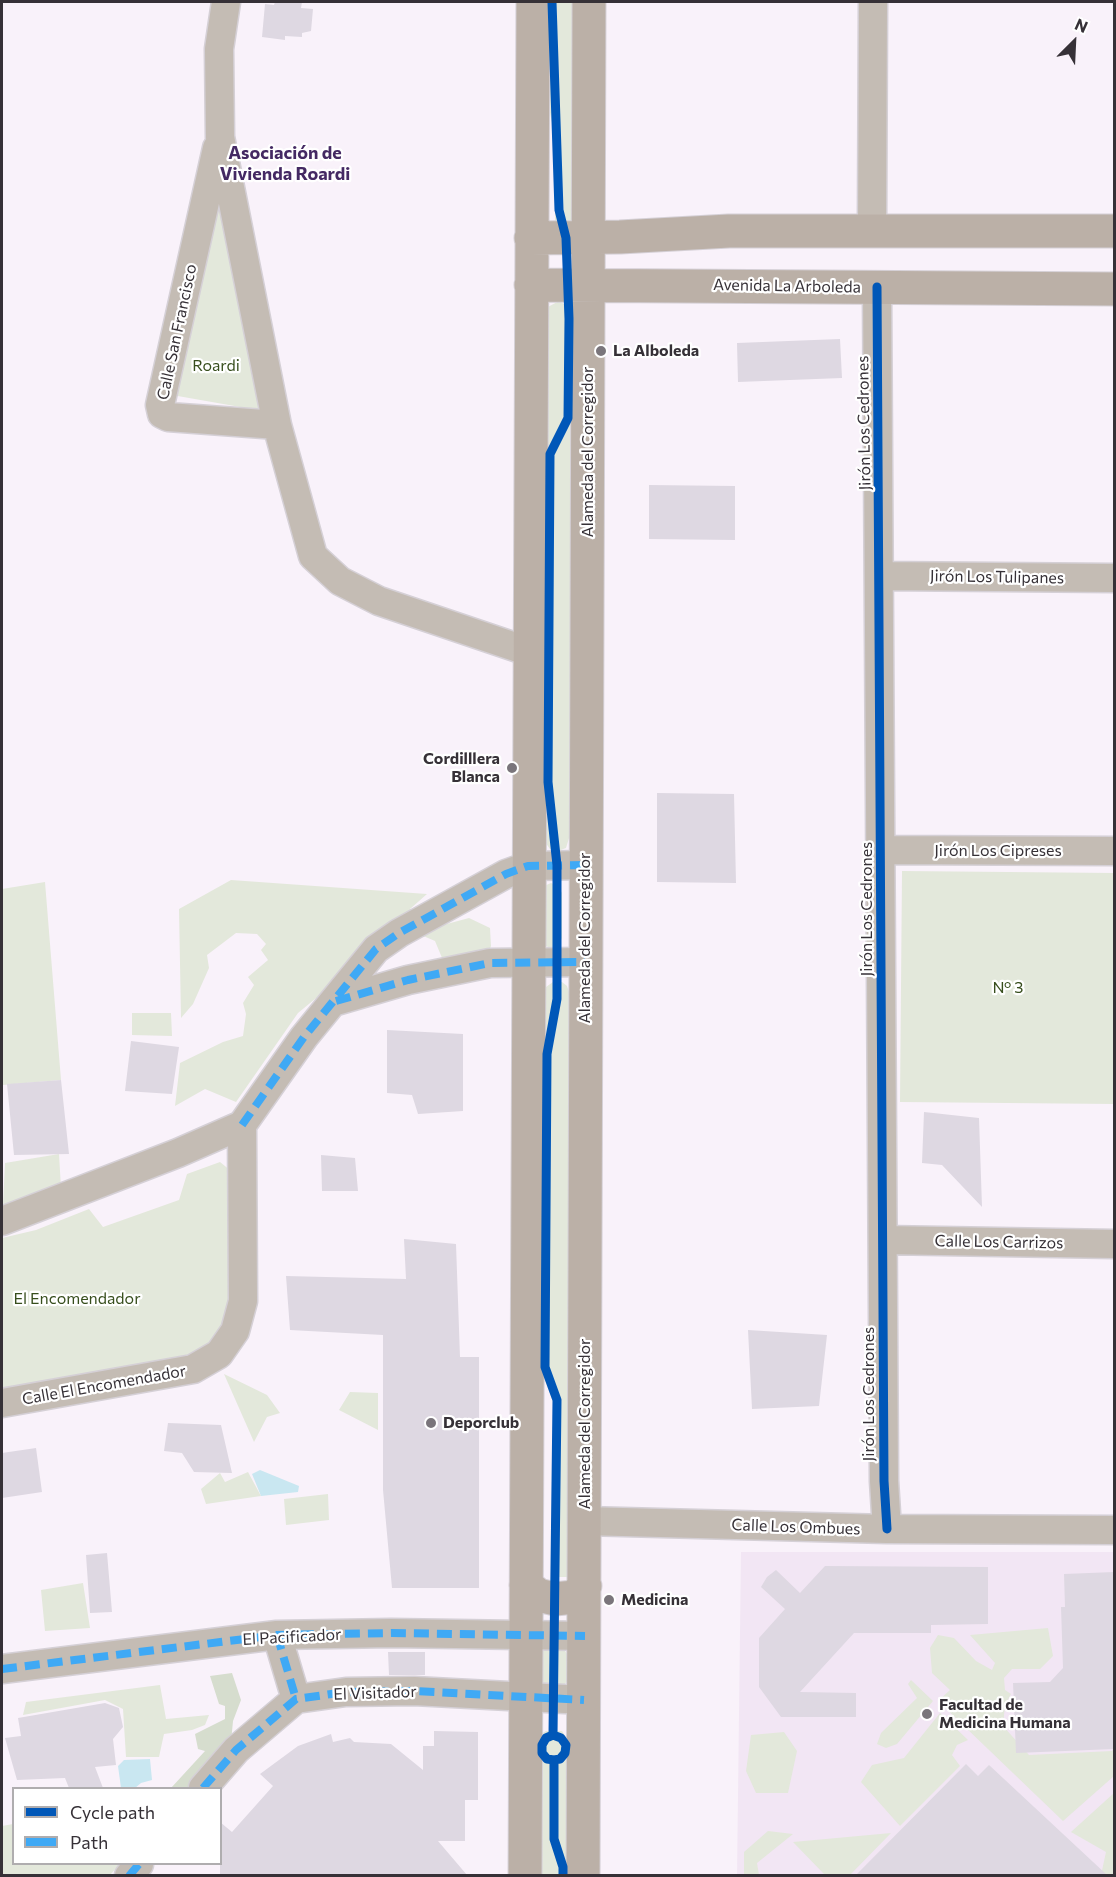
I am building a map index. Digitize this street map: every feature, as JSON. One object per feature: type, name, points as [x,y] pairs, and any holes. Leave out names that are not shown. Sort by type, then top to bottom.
[{"type":"main road","points":[[525,1875],[527,962],[533,2]]},
{"type":"main road","name":"Alameda del Corregidor","points":[[583,1875],[589,2]]},
{"type":"main road","points":[[531,238],[872,230],[1114,231]]},
{"type":"main road","name":"Avenida La Arboleda","points":[[531,285],[1114,289]]},
{"type":"main road","points":[[526,1585],[538,1595],[555,1599],[574,1597],[585,1586]]},
{"type":"street","name":"Calle San Francisco","points":[[226,2],[219,49],[220,137],[277,425],[313,556],[340,581],[379,601],[530,652]]},
{"type":"street","points":[[872,230],[873,2]]},
{"type":"street","name":"Calle San Francisco","points":[[220,137],[160,405],[162,414],[168,417],[277,425]]},
{"type":"street","name":"Jirón Los Cedrones","points":[[877,288],[884,1481],[887,1530]]},
{"type":"street","name":"Jirón Los Tulipanes","points":[[880,576],[1114,578]]},
{"type":"street","name":"Jirón Los Cipreses","points":[[882,850],[1114,851]]},
{"type":"street","points":[[2,1221],[178,1153],[242,1125],[304,1037],[336,1001],[376,949],[399,933],[506,873],[528,866],[585,865]]},
{"type":"street","points":[[336,1001],[444,972],[490,963],[585,962]]},
{"type":"street","name":"Calle El Encomendador","points":[[2,1403],[193,1369],[219,1354],[235,1331],[243,1301],[242,1125]]},
{"type":"street","name":"Calle Los Carrizos","points":[[884,1240],[1114,1244]]},
{"type":"street","name":"Calle Los Ombues","points":[[585,1521],[887,1530],[1114,1530]]},
{"type":"street","name":"El Pacificador","points":[[2,1669],[277,1635],[391,1633],[585,1636]]},
{"type":"street","points":[[204,1787],[236,1750],[296,1699],[277,1635]]},
{"type":"street","name":"El Visitador","points":[[296,1699],[346,1692],[402,1691],[584,1700]]},
{"type":"shaded area","name":"Facultad de Medicina Humana","points":[[741,1552],[1114,1552],[1114,1875],[737,1876]]},
{"type":"green space","points":[[547,2],[575,2],[573,223],[555,223],[555,139],[548,102]]},
{"type":"green space","name":"Roardi","points":[[219,201],[263,411],[172,395]]},
{"type":"green space","points":[[559,301],[572,309],[573,318],[570,835],[566,848],[558,851],[550,849],[545,842],[546,308]]},
{"type":"green space","name":"Nº 3","points":[[902,871],[1114,873],[1114,1104],[900,1102]]},
{"type":"green space","points":[[231,880],[427,894],[410,909],[414,923],[395,933],[298,1013],[236,1102],[205,1089],[175,1106],[180,1063],[223,1042],[243,1036],[246,1014],[243,1003],[254,985],[248,977],[268,960],[261,950],[266,944],[257,934],[236,933],[207,955],[209,968],[193,1004],[181,1018],[179,909]]},
{"type":"green space","points":[[45,882],[61,1080],[3,1085],[2,889]]},
{"type":"green space","points":[[551,883],[558,886],[562,893],[562,938],[559,945],[552,949],[544,945],[544,886]]},
{"type":"green space","points":[[469,918],[490,928],[491,946],[487,957],[445,965],[435,941],[421,935],[432,928]]},
{"type":"green space","points":[[553,982],[562,982],[567,986],[570,995],[567,1577],[552,1577],[553,1402],[541,1370],[543,995],[546,987]]},
{"type":"green space","points":[[132,1013],[171,1013],[172,1036],[132,1035]]},
{"type":"green space","points":[[59,1154],[61,1188],[3,1205],[5,1163]]},
{"type":"green space","name":"El Encomendador","points":[[220,1162],[236,1175],[232,1299],[220,1335],[191,1358],[2,1388],[2,1238],[36,1230],[89,1209],[103,1227],[179,1200],[187,1174]]},
{"type":"green space","points":[[224,1374],[267,1395],[280,1413],[267,1417],[254,1442]]},
{"type":"green space","points":[[350,1392],[378,1393],[378,1430],[339,1410]]},
{"type":"green space","points":[[248,1472],[261,1496],[206,1504],[201,1489],[220,1473],[225,1482]]},
{"type":"green space","points":[[328,1494],[329,1520],[286,1525],[284,1499]]},
{"type":"green space","points":[[83,1583],[90,1628],[45,1631],[41,1590]]},
{"type":"green space","points":[[1048,1628],[1053,1656],[1040,1669],[1012,1669],[1004,1678],[1005,1690],[1011,1694],[1005,1705],[1003,1726],[1029,1755],[1112,1751],[1114,1748],[1114,1776],[1063,1821],[938,1701],[950,1690],[932,1673],[930,1648],[938,1635],[954,1638],[976,1661],[992,1670],[995,1663],[970,1635]]},
{"type":"green space","points":[[544,1650],[564,1650],[569,1656],[569,1679],[564,1685],[545,1685],[540,1679],[540,1655]]},
{"type":"green space","points":[[232,1673],[241,1700],[233,1721],[231,1742],[193,1787],[172,1787],[205,1751],[198,1749],[195,1734],[225,1719],[225,1706],[219,1704],[210,1676]]},
{"type":"green space","points":[[911,1680],[933,1701],[897,1744],[886,1748],[877,1744],[881,1733],[917,1698],[908,1684]]},
{"type":"green space","points":[[160,1685],[166,1719],[209,1715],[205,1725],[192,1730],[164,1734],[159,1757],[126,1757],[123,1709],[105,1700],[23,1715],[26,1702]]},
{"type":"green space","points":[[940,1713],[968,1740],[957,1745],[952,1755],[960,1766],[900,1826],[861,1782],[872,1765],[904,1758]]},
{"type":"green space","points":[[546,1731],[562,1731],[568,1740],[567,1875],[539,1876],[541,1734]]},
{"type":"green space","points":[[784,1732],[797,1751],[788,1793],[756,1793],[746,1771],[751,1735]]},
{"type":"green space","points":[[1114,1793],[1114,1875],[1101,1875],[1106,1852],[1071,1832]]},
{"type":"green space","points":[[12,1824],[12,1865],[119,1865],[110,1875],[2,1875],[2,1826]]},
{"type":"green space","points":[[768,1831],[793,1834],[757,1863],[759,1875],[744,1875],[744,1852]]},
{"type":"green space","points":[[891,1833],[850,1875],[825,1875],[793,1842]]},
{"type":"water","points":[[260,1470],[299,1486],[298,1492],[261,1496],[252,1474]]},
{"type":"water","points":[[150,1759],[152,1780],[136,1787],[121,1787],[118,1766],[124,1760]]},
{"type":"building","points":[[275,2],[302,2],[301,8],[313,9],[311,31],[302,33],[302,37],[285,36],[285,40],[262,37],[265,4],[274,5]]},
{"type":"building","points":[[840,339],[842,378],[738,382],[737,343]]},
{"type":"building","points":[[649,485],[735,486],[735,540],[649,539]]},
{"type":"building","points":[[657,793],[734,794],[736,883],[657,882]]},
{"type":"building","points":[[387,1030],[463,1034],[463,1111],[418,1114],[412,1095],[387,1093]]},
{"type":"building","points":[[131,1041],[179,1047],[172,1094],[125,1091]]},
{"type":"building","points":[[61,1080],[69,1154],[14,1155],[7,1084]]},
{"type":"building","points":[[924,1112],[979,1118],[982,1207],[942,1165],[922,1163]]},
{"type":"building","points":[[321,1155],[355,1158],[358,1191],[322,1191]]},
{"type":"building","name":"Deporclub","points":[[404,1239],[456,1244],[460,1357],[479,1357],[479,1588],[392,1588],[383,1490],[383,1335],[290,1330],[286,1276],[406,1279]]},
{"type":"building","points":[[748,1330],[827,1335],[819,1406],[752,1409]]},
{"type":"building","points":[[168,1423],[221,1425],[232,1473],[194,1472],[182,1453],[164,1451]]},
{"type":"building","points":[[36,1448],[42,1492],[2,1498],[2,1453]]},
{"type":"building","points":[[107,1553],[112,1612],[90,1613],[86,1555]]},
{"type":"building","points":[[825,1566],[988,1567],[988,1624],[931,1625],[931,1633],[854,1633],[800,1692],[856,1693],[856,1717],[781,1717],[759,1687],[759,1638],[785,1609],[761,1587],[767,1577],[776,1570],[800,1593]]},
{"type":"building","points":[[1114,1572],[1114,1749],[1016,1753],[1013,1683],[1050,1682],[1063,1668],[1061,1607],[1065,1607],[1064,1574]]},
{"type":"building","points":[[388,1652],[425,1652],[425,1675],[389,1675]]},
{"type":"building","points":[[105,1703],[119,1708],[123,1727],[113,1739],[116,1765],[95,1767],[103,1787],[69,1787],[65,1778],[17,1780],[5,1738],[21,1736],[18,1718]]},
{"type":"building","points":[[434,1731],[478,1732],[478,1800],[465,1800],[465,1841],[438,1841],[467,1875],[220,1875],[222,1824],[232,1832],[273,1786],[260,1774],[298,1746],[331,1734],[333,1742],[350,1738],[354,1742],[391,1744],[423,1770],[423,1746],[434,1746]]},
{"type":"building","points":[[966,1764],[978,1776],[989,1765],[1107,1875],[856,1875]]},
{"type":"marked path","points":[[242,1125],[304,1037],[376,949],[399,933],[506,874],[528,866],[585,865]]},
{"type":"marked path","points":[[336,1001],[408,980],[490,963],[585,962]]},
{"type":"marked path","points":[[2,1669],[277,1635],[391,1633],[585,1636]]},
{"type":"marked path","points":[[277,1635],[296,1699]]},
{"type":"marked path","points":[[204,1787],[236,1750],[296,1699],[346,1692],[414,1691],[584,1700]]},
{"type":"marked path","points":[[129,1876],[138,1865]]},
{"type":"cycle path","points":[[552,2],[559,210],[566,238],[569,319],[568,418],[550,454],[548,782],[557,865],[557,999],[547,1054],[545,1367],[557,1400],[553,1735]]},
{"type":"cycle path","points":[[877,287],[884,1481],[887,1529]]},
{"type":"cycle path","points":[[554,1760],[547,1759],[542,1753],[542,1745],[546,1738],[553,1735],[561,1738],[566,1745],[565,1753],[560,1759],[554,1760],[554,1839],[563,1867],[563,1876]]},
{"type":"place","name":"La Alboleda","points":[[601,351]]},
{"type":"place","name":"Cordilllera Blanca","points":[[512,768]]},
{"type":"place","name":"Deporclub","points":[[431,1423]]},
{"type":"place","name":"Medicina","points":[[609,1600]]},
{"type":"place","name":"Facultad de Medicina Humana","points":[[927,1714]]},
{"type":"district","name":"Asociación de Vivienda Roardi","points":[[285,163]]}]
